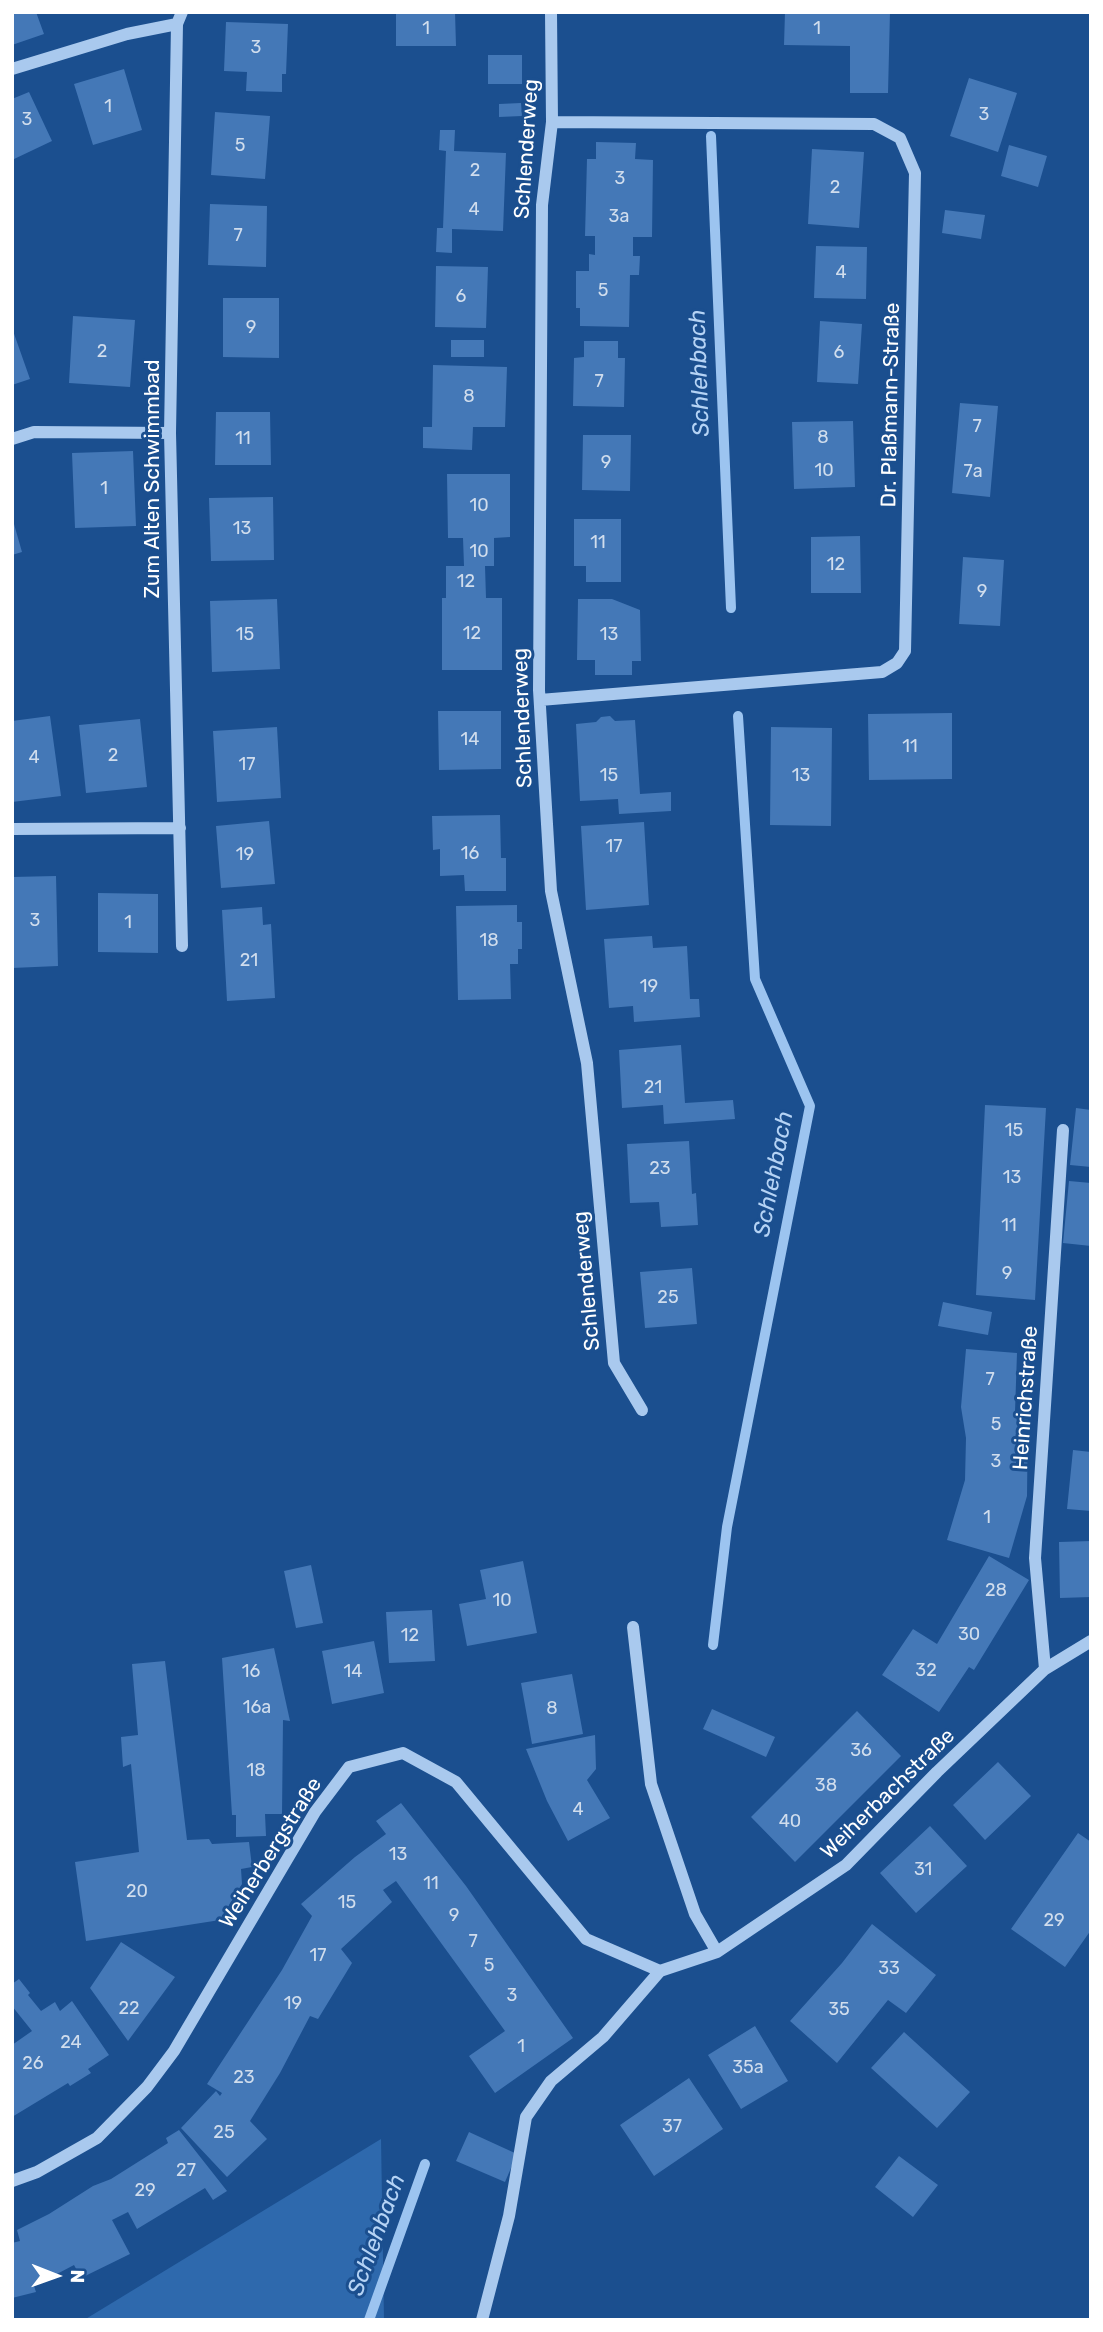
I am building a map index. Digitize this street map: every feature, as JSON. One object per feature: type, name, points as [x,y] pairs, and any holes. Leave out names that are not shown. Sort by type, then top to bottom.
[{"type":"street","name":"Schlenderweg","points":[[551,12],[552,122],[542,205],[540,700],[551,891],[587,1063],[614,1363],[642,1410]]},
{"type":"street","points":[[12,69],[180,18]]},
{"type":"street","name":"Zum Alten Schwimmbad","points":[[180,18],[170,433],[182,946]]},
{"type":"street","name":"Dr. Plaßmann-Straße","points":[[540,700],[882,672],[897,663],[905,651],[906,623],[915,173],[900,138],[874,124],[552,122]]},
{"type":"street","points":[[12,439],[34,432],[170,433]]},
{"type":"street","points":[[12,829],[180,828]]},
{"type":"street","name":"Heinrichstraße","points":[[1045,1669],[1035,1558],[1063,1130]]},
{"type":"street","points":[[634,1627],[651,1784],[695,1914],[717,1952]]},
{"type":"street","name":"Weiherbachstraße","points":[[660,1971],[717,1952],[846,1865],[937,1772],[1045,1669],[1091,1641]]},
{"type":"street","name":"Weiherbergstraße","points":[[12,2181],[37,2172],[97,2138],[147,2087],[174,2051],[315,1812],[349,1767],[403,1753],[456,1782],[586,1939],[660,1971]]},
{"type":"street","points":[[482,2320],[509,2216],[526,2117],[551,2081],[603,2037],[660,1971]]},
{"type":"shaded area","points":[[381,2139],[384,2320],[84,2320]]},
{"type":"building","points":[[12,12],[36,12],[44,34],[12,45]]},
{"type":"building","points":[[396,12],[455,12],[456,46],[396,46]]},
{"type":"building","points":[[785,12],[890,12],[888,93],[850,93],[850,46],[784,45]]},
{"type":"building","points":[[226,22],[288,24],[286,74],[282,74],[282,92],[246,91],[247,72],[224,71]]},
{"type":"building","points":[[488,55],[522,55],[522,84],[488,84]]},
{"type":"building","points":[[124,69],[142,130],[93,145],[74,84]]},
{"type":"building","points":[[969,78],[1017,93],[998,152],[950,136]]},
{"type":"building","points":[[29,92],[52,141],[12,160],[12,99]]},
{"type":"building","points":[[521,103],[522,116],[499,117],[499,104]]},
{"type":"building","points":[[215,112],[270,116],[265,179],[211,175]]},
{"type":"building","points":[[440,130],[455,130],[454,151],[506,153],[503,231],[452,229],[452,253],[436,252],[437,228],[443,228],[446,151],[439,150]]},
{"type":"building","points":[[596,142],[636,143],[635,159],[653,160],[652,237],[633,237],[633,256],[640,256],[639,275],[630,275],[629,327],[580,326],[580,308],[576,308],[576,271],[589,271],[589,254],[595,255],[595,236],[585,236],[587,159],[596,159]]},
{"type":"building","points":[[1009,145],[1047,156],[1038,187],[1001,176]]},
{"type":"building","points":[[812,149],[864,152],[859,228],[808,224]]},
{"type":"building","points":[[210,204],[267,206],[266,267],[208,265]]},
{"type":"building","points":[[945,210],[985,215],[981,239],[942,233]]},
{"type":"building","points":[[816,246],[867,247],[866,299],[814,298]]},
{"type":"building","points":[[436,266],[488,267],[486,328],[435,327]]},
{"type":"building","points":[[223,298],[279,298],[279,358],[223,357]]},
{"type":"building","points":[[73,316],[135,320],[130,387],[69,383]]},
{"type":"building","points":[[820,321],[862,324],[858,384],[817,382]]},
{"type":"building","points":[[12,328],[30,379],[12,385]]},
{"type":"building","points":[[451,340],[484,340],[484,357],[451,357]]},
{"type":"building","points":[[584,341],[618,341],[618,358],[625,358],[624,407],[573,406],[574,358],[584,357]]},
{"type":"building","points":[[433,365],[507,367],[505,427],[473,427],[472,450],[423,448],[423,427],[432,427]]},
{"type":"building","points":[[960,403],[998,406],[990,497],[952,493]]},
{"type":"building","points":[[216,412],[270,412],[271,465],[215,465]]},
{"type":"building","points":[[853,421],[855,487],[794,489],[792,422]]},
{"type":"building","points":[[583,435],[631,435],[630,491],[582,490]]},
{"type":"building","points":[[133,451],[136,526],[75,528],[72,453]]},
{"type":"building","points":[[447,474],[510,474],[510,537],[494,538],[494,566],[485,566],[486,598],[502,598],[502,670],[442,670],[442,598],[446,598],[446,566],[464,566],[463,538],[448,538]]},
{"type":"building","points":[[273,497],[274,560],[211,561],[209,498]]},
{"type":"building","points":[[12,517],[22,552],[12,555]]},
{"type":"building","points":[[574,519],[621,519],[621,582],[586,582],[586,566],[574,566]]},
{"type":"building","points":[[860,536],[861,593],[811,593],[811,537]]},
{"type":"building","points":[[963,557],[1004,560],[1000,626],[959,624]]},
{"type":"building","points":[[277,599],[280,669],[212,672],[210,601]]},
{"type":"building","points":[[578,599],[612,599],[640,610],[641,661],[632,661],[632,675],[595,675],[595,660],[577,660]]},
{"type":"building","points":[[438,711],[501,711],[501,769],[439,770]]},
{"type":"building","points":[[952,713],[952,779],[869,780],[868,714]]},
{"type":"building","points":[[50,716],[61,796],[12,802],[12,721]]},
{"type":"building","points":[[610,716],[615,721],[635,720],[640,794],[671,792],[671,811],[619,814],[618,799],[580,801],[576,724],[596,722],[601,717]]},
{"type":"building","points":[[140,719],[147,787],[86,793],[79,725]]},
{"type":"building","points":[[277,727],[281,798],[217,802],[213,731]]},
{"type":"building","points":[[771,727],[832,728],[831,826],[770,825]]},
{"type":"building","points":[[500,815],[501,858],[506,858],[506,891],[465,891],[464,875],[440,876],[440,849],[433,850],[432,816]]},
{"type":"building","points":[[269,821],[275,884],[221,888],[216,826]]},
{"type":"building","points":[[644,822],[649,905],[586,910],[581,826]]},
{"type":"building","points":[[56,876],[58,966],[12,968],[12,877]]},
{"type":"building","points":[[98,893],[158,894],[158,953],[98,952]]},
{"type":"building","points":[[517,905],[517,922],[522,922],[522,949],[518,949],[518,964],[510,964],[511,999],[458,1000],[456,906]]},
{"type":"building","points":[[262,907],[263,925],[271,924],[275,998],[227,1001],[222,910]]},
{"type":"building","points":[[652,936],[653,948],[687,946],[690,999],[699,999],[700,1017],[634,1022],[633,1006],[609,1008],[604,939]]},
{"type":"building","points":[[681,1045],[685,1103],[733,1100],[735,1119],[664,1124],[663,1105],[622,1108],[619,1050]]},
{"type":"building","points":[[985,1105],[1046,1108],[1035,1300],[976,1295]]},
{"type":"building","points":[[1076,1108],[1091,1110],[1091,1167],[1070,1165]]},
{"type":"building","points":[[689,1141],[692,1194],[696,1193],[698,1225],[661,1227],[659,1202],[630,1203],[627,1144]]},
{"type":"building","points":[[1069,1181],[1091,1183],[1091,1246],[1063,1243]]},
{"type":"building","points":[[692,1268],[697,1324],[645,1328],[640,1272]]},
{"type":"building","points":[[943,1302],[992,1312],[988,1335],[938,1326]]},
{"type":"building","points":[[966,1349],[1017,1353],[1015,1412],[1028,1411],[1027,1496],[1009,1558],[947,1540],[965,1480],[966,1438],[961,1407]]},
{"type":"building","points":[[1073,1450],[1091,1452],[1091,1511],[1067,1509]]},
{"type":"building","points":[[1091,1541],[1091,1597],[1060,1598],[1059,1542]]},
{"type":"building","points":[[989,1556],[1029,1580],[974,1670],[969,1667],[939,1712],[882,1675],[913,1629],[937,1644]]},
{"type":"building","points":[[523,1561],[537,1633],[467,1646],[459,1604],[486,1599],[480,1570]]},
{"type":"building","points":[[311,1565],[323,1623],[296,1628],[284,1571]]},
{"type":"building","points":[[432,1610],[435,1661],[389,1663],[386,1612]]},
{"type":"building","points":[[374,1641],[384,1693],[332,1704],[322,1651]]},
{"type":"building","points":[[274,1648],[290,1721],[283,1720],[282,1814],[265,1814],[266,1836],[236,1837],[236,1815],[232,1815],[222,1658]]},
{"type":"building","points":[[165,1661],[187,1840],[209,1839],[212,1844],[249,1842],[252,1867],[241,1869],[242,1884],[220,1920],[86,1941],[75,1862],[139,1852],[131,1764],[123,1767],[121,1737],[138,1735],[132,1664]]},
{"type":"building","points":[[572,1674],[583,1734],[532,1744],[521,1683]]},
{"type":"building","points":[[712,1709],[775,1737],[766,1757],[703,1729]]},
{"type":"building","points":[[857,1711],[901,1756],[795,1862],[751,1817]]},
{"type":"building","points":[[595,1735],[596,1769],[587,1780],[610,1818],[568,1841],[547,1801],[526,1749]]},
{"type":"building","points":[[998,1762],[1031,1796],[985,1840],[953,1805]]},
{"type":"building","points":[[401,1803],[466,1886],[573,2038],[495,2093],[469,2056],[505,2031],[396,1881],[383,1890],[392,1902],[341,1949],[352,1963],[318,2019],[310,2016],[280,2073],[250,2121],[267,2139],[227,2177],[181,2128],[216,2091],[220,2096],[222,2093],[207,2084],[282,1970],[312,1916],[301,1904],[386,1834],[376,1821]]},
{"type":"building","points":[[930,1826],[967,1866],[916,1913],[880,1873]]},
{"type":"building","points":[[1078,1833],[1091,1842],[1091,1930],[1065,1967],[1011,1929]]},
{"type":"building","points":[[872,1924],[936,1975],[906,2013],[888,2000],[837,2063],[790,2021],[842,1963]]},
{"type":"building","points":[[121,1942],[175,1977],[128,2041],[90,1988]]},
{"type":"building","points":[[19,1979],[41,2011],[55,2002],[60,2011],[72,2001],[109,2055],[88,2069],[91,2073],[70,2086],[68,2083],[12,2117],[12,2045],[32,2031],[12,2006],[12,1984]]},
{"type":"building","points":[[755,2026],[788,2081],[741,2109],[708,2055]]},
{"type":"building","points":[[904,2032],[970,2092],[937,2128],[871,2068]]},
{"type":"building","points":[[689,2078],[723,2129],[654,2176],[620,2125]]},
{"type":"building","points":[[179,2130],[227,2191],[213,2200],[205,2188],[137,2229],[128,2212],[112,2220],[130,2254],[81,2278],[74,2265],[34,2286],[36,2292],[12,2298],[12,2243],[20,2241],[17,2230],[49,2214],[93,2186],[111,2179],[168,2143],[166,2138]]},
{"type":"building","points":[[469,2132],[517,2154],[505,2182],[456,2161]]},
{"type":"building","points":[[899,2156],[938,2185],[913,2217],[875,2187]]},
{"type":"waterway","name":"Schlehbach","points":[[711,136],[731,608]]},
{"type":"waterway","name":"Schlehbach","points":[[713,1645],[727,1527],[810,1106],[755,979],[738,716]]},
{"type":"waterway","name":"Schlehbach","points":[[369,2320],[425,2164]]}]
